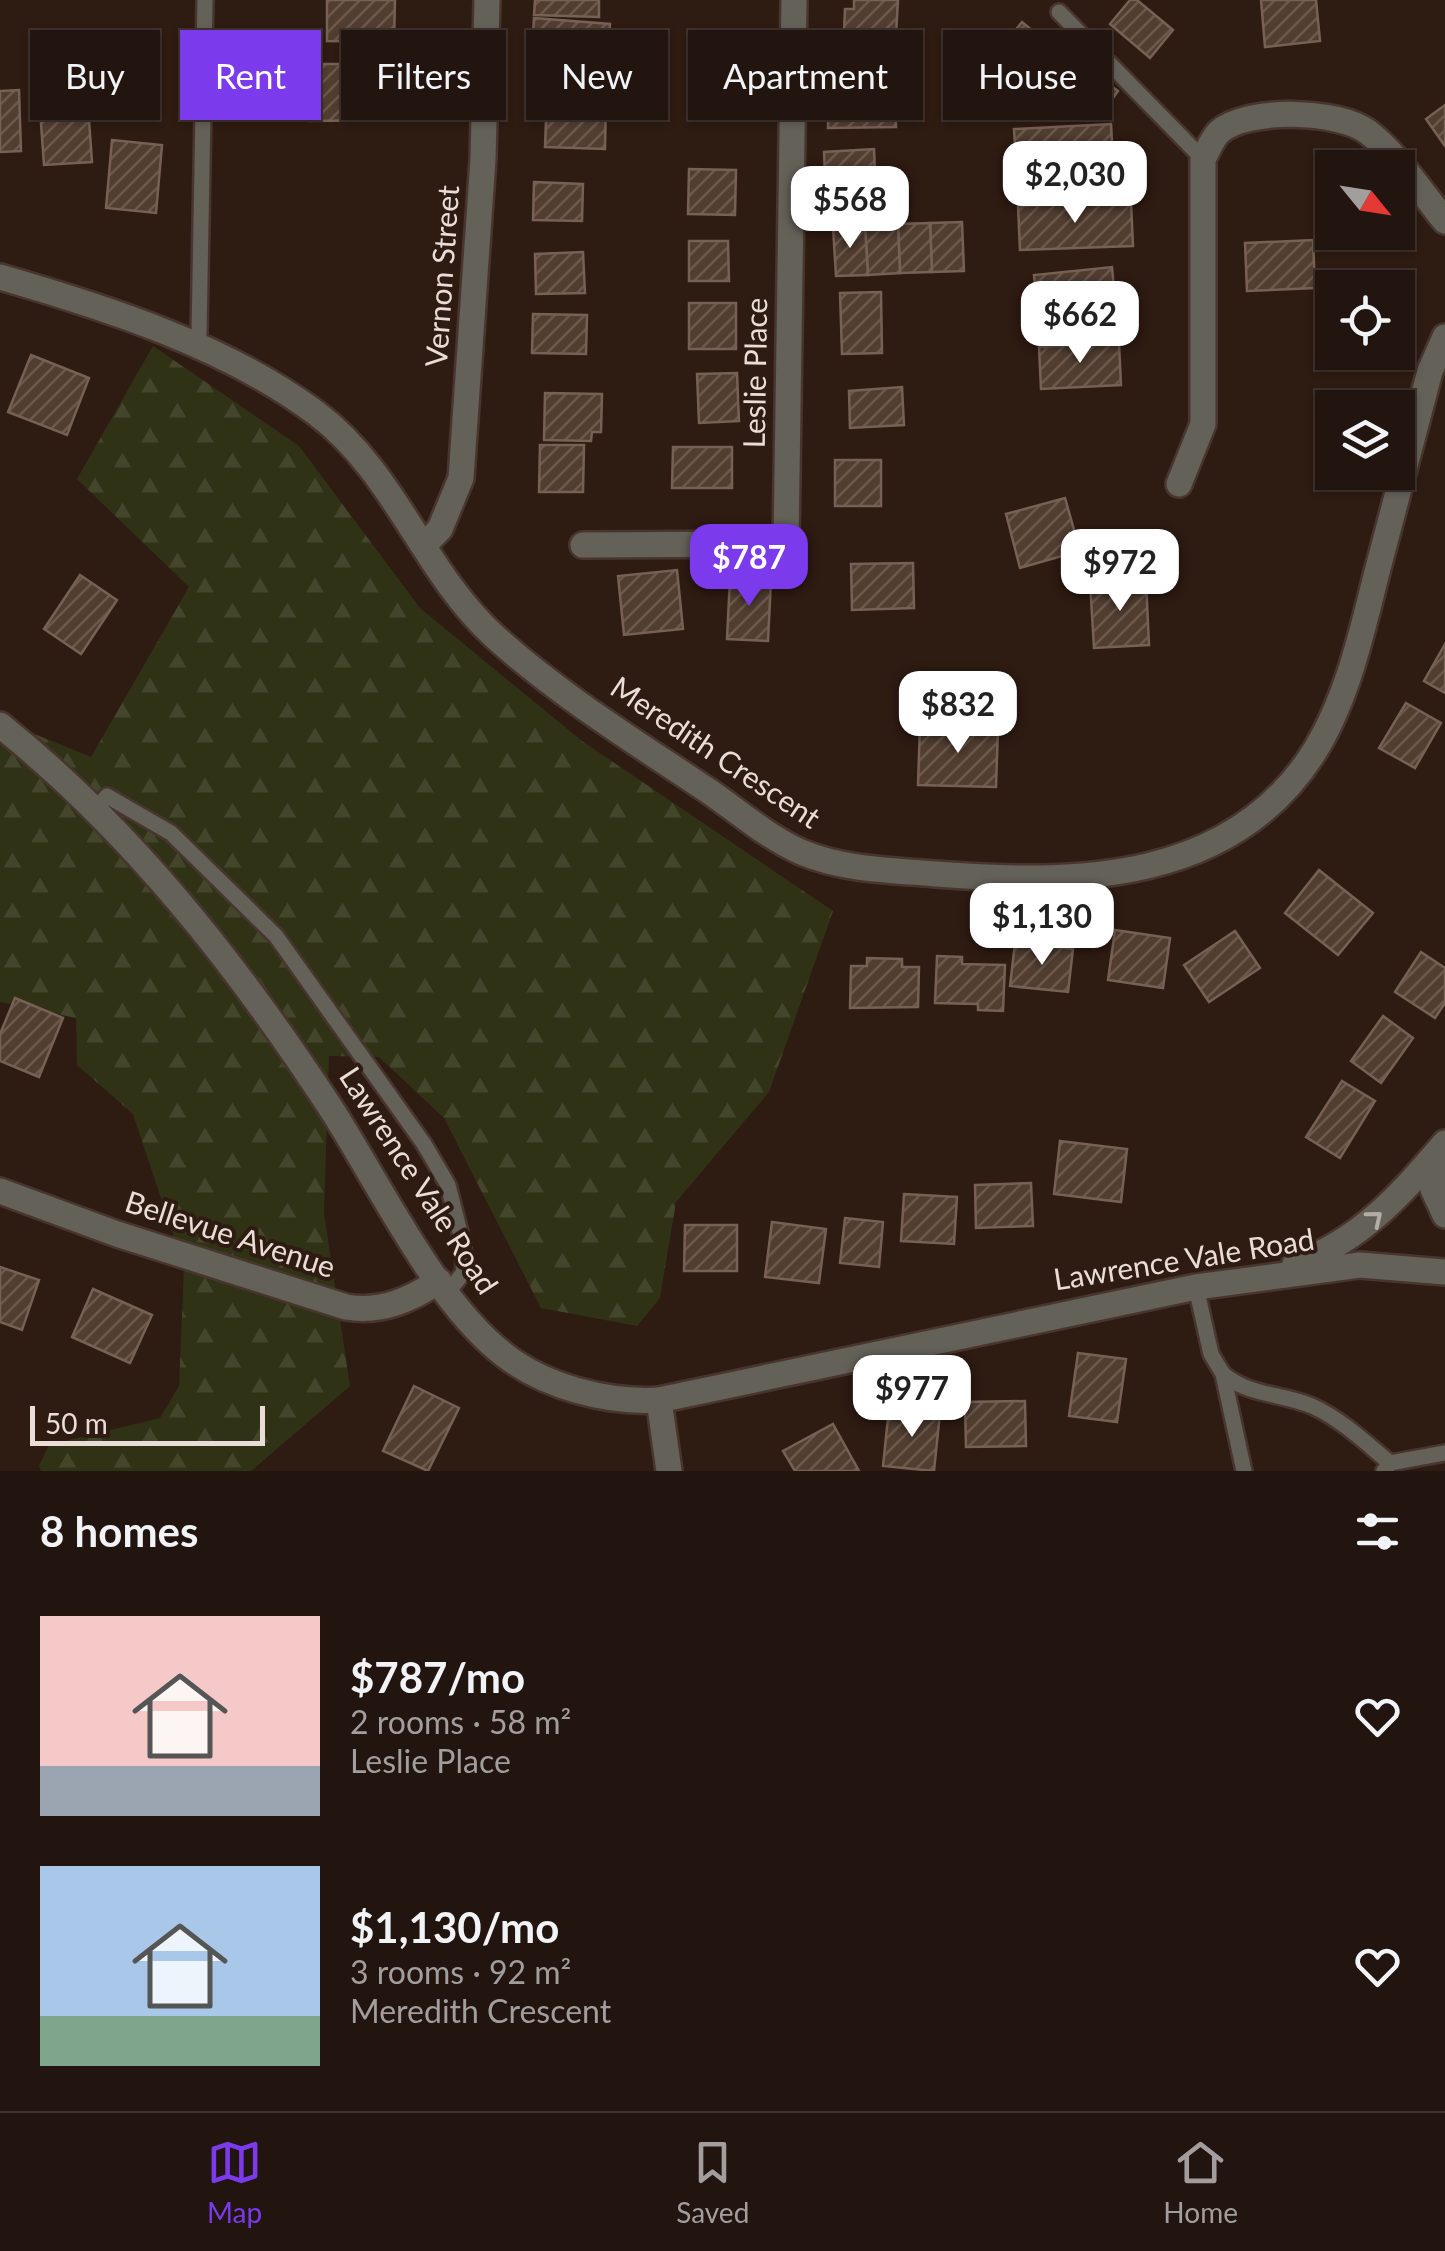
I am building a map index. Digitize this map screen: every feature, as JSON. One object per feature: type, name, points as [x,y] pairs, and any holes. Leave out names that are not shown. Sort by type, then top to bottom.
[{"type":"street","name":"Vernon Street","points":[[424,545],[440,528],[461,478],[483,160],[487,0]]},
{"type":"street","name":"Leslie Place","points":[[583,545],[786,544],[794,0]]},
{"type":"street","points":[[1179,484],[1203,424],[1203,159],[1216,134],[1236,121],[1330,115],[1368,132],[1445,220]]},
{"type":"street","name":"Meredith Crescent","points":[[0,277],[130,320],[193,347],[280,389],[319,416],[389,489],[452,587],[493,635],[606,722],[794,849],[848,866],[1011,880],[1141,871],[1189,857],[1259,816],[1316,749],[1353,662],[1430,372],[1445,337]]},
{"type":"street","name":"Lawrence Vale Road","points":[[0,724],[169,888],[252,994],[360,1153],[444,1287],[481,1334],[532,1372],[610,1398],[659,1400],[1196,1287],[1360,1265],[1445,1272]]},
{"type":"street","points":[[1445,1143],[1433,1171],[1434,1189],[1445,1215]]},
{"type":"street","points":[[1258,1277],[1305,1261],[1356,1234],[1396,1200],[1445,1143]]},
{"type":"street","name":"Bellevue Avenue","points":[[0,1191],[117,1234],[346,1307],[366,1310],[388,1306],[444,1287]]},
{"type":"street","points":[[659,1400],[669,1471]]},
{"type":"lane","points":[[193,347],[199,334],[205,0]]},
{"type":"lane","points":[[1059,12],[1203,159]]},
{"type":"lane","points":[[93,811],[106,796],[172,833],[276,936],[424,1144],[448,1186],[465,1263],[462,1280],[444,1287]]},
{"type":"lane","points":[[1196,1287],[1210,1354],[1222,1374],[1244,1471]]},
{"type":"lane","points":[[1222,1374],[1239,1387],[1312,1406],[1348,1428],[1387,1467],[1445,1453]]},
{"type":"green space","points":[[153,346],[299,446],[420,608],[582,741],[833,911],[769,1092],[676,1202],[660,1298],[637,1326],[541,1308],[444,1118],[379,1057],[329,1056],[324,1213],[350,1386],[251,1471],[41,1471],[39,1466],[49,1445],[160,1418],[179,1386],[184,1267],[133,1114],[77,1065],[76,1018],[0,1002],[0,720],[91,757],[189,587],[77,479]]},
{"type":"building","points":[[327,0],[395,0],[394,30],[341,30],[341,41],[327,41]]},
{"type":"building","points":[[535,0],[599,0],[599,17],[534,15]]},
{"type":"building","points":[[854,0],[898,0],[896,30],[844,30],[845,9],[854,9]]},
{"type":"building","points":[[1130,0],[1137,0],[1173,30],[1150,58],[1110,24]]},
{"type":"building","points":[[1261,0],[1316,0],[1320,41],[1265,47]]},
{"type":"building","points":[[534,18],[610,24],[610,30],[533,30]]},
{"type":"building","points":[[1022,22],[1032,30],[1015,30]]},
{"type":"building","points":[[321,64],[341,64],[341,120],[391,120],[309,121],[321,120]]},
{"type":"building","points":[[19,90],[21,151],[0,152],[0,91]]},
{"type":"building","points":[[1445,105],[1445,146],[1426,119]]},
{"type":"building","points":[[41,120],[89,120],[92,162],[44,165]]},
{"type":"building","points":[[546,120],[606,120],[605,149],[545,147]]},
{"type":"building","points":[[828,120],[896,120],[896,127],[828,128]]},
{"type":"building","points":[[1111,124],[1114,176],[1017,181],[1014,129]]},
{"type":"building","points":[[112,140],[162,145],[156,213],[106,208]]},
{"type":"building","points":[[874,149],[876,196],[826,199],[824,152]]},
{"type":"building","points":[[689,169],[736,170],[735,215],[688,214]]},
{"type":"building","points":[[534,182],[583,184],[582,221],[533,220]]},
{"type":"building","points":[[1131,202],[1133,246],[1020,250],[1018,206]]},
{"type":"building","points":[[962,222],[964,271],[932,272],[930,223]]},
{"type":"building","points":[[930,223],[932,272],[900,273],[898,224]]},
{"type":"building","points":[[898,224],[900,273],[868,275],[865,226]]},
{"type":"building","points":[[865,226],[868,275],[836,276],[833,227]]},
{"type":"building","points":[[1313,240],[1315,288],[1247,291],[1245,243]]},
{"type":"building","points":[[689,241],[728,241],[729,281],[689,281]]},
{"type":"building","points":[[583,252],[585,293],[536,294],[535,254]]},
{"type":"building","points":[[1112,267],[1117,321],[1039,329],[1034,275]]},
{"type":"building","points":[[881,292],[882,353],[842,354],[840,293]]},
{"type":"building","points":[[689,303],[736,303],[736,349],[689,349]]},
{"type":"building","points":[[533,314],[587,315],[586,354],[532,353]]},
{"type":"building","points":[[1119,343],[1121,385],[1041,389],[1039,347]]},
{"type":"building","points":[[31,355],[89,378],[67,435],[8,412]]},
{"type":"building","points":[[737,373],[739,421],[699,423],[697,374]]},
{"type":"building","points":[[902,387],[904,425],[850,428],[849,391]]},
{"type":"building","points":[[545,393],[602,394],[601,432],[592,432],[591,441],[544,440]]},
{"type":"building","points":[[540,445],[584,445],[583,492],[539,492]]},
{"type":"building","points":[[673,447],[732,447],[732,488],[672,488]]},
{"type":"building","points":[[835,460],[881,460],[881,506],[835,506]]},
{"type":"building","points":[[1065,498],[1080,551],[1020,568],[1006,514]]},
{"type":"building","points":[[913,563],[914,608],[852,610],[851,564]]},
{"type":"building","points":[[677,570],[683,629],[624,635],[618,576]]},
{"type":"building","points":[[80,575],[117,600],[81,654],[44,629]]},
{"type":"building","points":[[730,578],[771,580],[768,641],[727,639]]},
{"type":"building","points":[[1146,580],[1149,645],[1094,648],[1090,582]]},
{"type":"building","points":[[1445,644],[1445,693],[1424,681]]},
{"type":"building","points":[[1406,703],[1441,723],[1415,768],[1379,748]]},
{"type":"building","points":[[920,724],[998,727],[996,787],[918,785]]},
{"type":"building","points":[[1319,870],[1373,913],[1338,955],[1285,913]]},
{"type":"building","points":[[1115,930],[1170,938],[1163,988],[1108,980]]},
{"type":"building","points":[[1235,931],[1260,968],[1209,1002],[1184,965]]},
{"type":"building","points":[[1015,943],[1073,949],[1068,992],[1010,986]]},
{"type":"building","points":[[1421,952],[1445,968],[1445,1003],[1435,1018],[1395,992]]},
{"type":"building","points":[[937,956],[962,957],[962,964],[1005,965],[1003,1011],[978,1010],[978,1004],[935,1003]]},
{"type":"building","points":[[867,958],[902,959],[902,967],[919,967],[918,1007],[850,1008],[851,966],[867,966]]},
{"type":"building","points":[[15,998],[63,1018],[39,1077],[0,1061],[0,1034]]},
{"type":"building","points":[[1383,1016],[1413,1038],[1381,1083],[1351,1061]]},
{"type":"building","points":[[1342,1081],[1375,1101],[1340,1158],[1306,1137]]},
{"type":"building","points":[[1060,1141],[1127,1149],[1121,1202],[1054,1194]]},
{"type":"building","points":[[1031,1183],[1033,1226],[976,1228],[975,1185]]},
{"type":"building","points":[[904,1194],[957,1197],[954,1244],[901,1241]]},
{"type":"building","points":[[845,1218],[883,1222],[879,1267],[840,1263]]},
{"type":"building","points":[[772,1222],[826,1229],[819,1283],[765,1277]]},
{"type":"building","points":[[685,1225],[737,1225],[737,1271],[684,1271]]},
{"type":"building","points":[[0,1267],[39,1280],[22,1330],[0,1322]]},
{"type":"building","points":[[93,1289],[152,1315],[130,1363],[72,1337]]},
{"type":"building","points":[[1078,1353],[1126,1359],[1117,1422],[1069,1416]]},
{"type":"building","points":[[414,1386],[459,1408],[428,1471],[383,1451]]},
{"type":"building","points":[[1025,1401],[1026,1446],[966,1447],[965,1402]]},
{"type":"building","points":[[889,1408],[940,1413],[934,1471],[883,1466]]},
{"type":"building","points":[[833,1424],[859,1471],[795,1471],[783,1451]]}]
